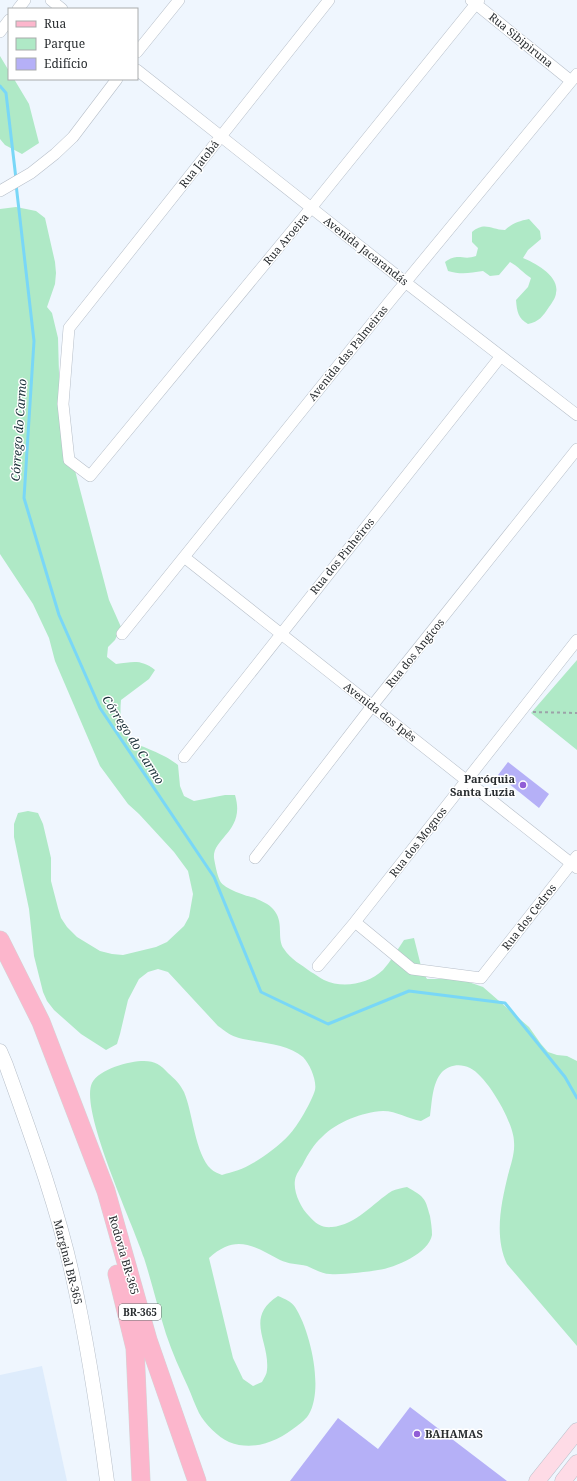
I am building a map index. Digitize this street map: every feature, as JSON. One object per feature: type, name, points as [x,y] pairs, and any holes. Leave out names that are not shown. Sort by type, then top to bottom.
[{"type":"main road","name":"Rodovia BR-365","points":[[0,940],[41,1022],[86,1143],[106,1191],[148,1340],[196,1481]]},
{"type":"main road","name":"Rodovia BR-365","points":[[86,1143],[135,1348],[141,1481]]},
{"type":"main road","points":[[537,1481],[577,1431]]},
{"type":"main road","points":[[563,1481],[577,1463]]},
{"type":"street","points":[[19,8],[25,0]]},
{"type":"street","points":[[51,0],[61,8]]},
{"type":"street","points":[[138,51],[179,0]]},
{"type":"street","name":"Rua Jatobá","points":[[90,476],[69,460],[62,404],[69,328],[329,0]]},
{"type":"street","name":"Rua Sibipiruna","points":[[475,1],[574,77]]},
{"type":"street","name":"Rua Aroeira","points":[[90,476],[311,208],[475,1]]},
{"type":"street","points":[[0,32],[8,21]]},
{"type":"street","name":"Avenida Jacarandás","points":[[138,71],[405,282],[577,415]]},
{"type":"street","name":"Avenida das Palmeiras","points":[[122,634],[405,282],[574,77]]},
{"type":"street","points":[[3,190],[31,173],[56,154],[73,137],[115,80]]},
{"type":"street","name":"Rua dos Pinheiros","points":[[184,757],[501,356]]},
{"type":"street","name":"Rua dos Angicos","points":[[254,858],[372,706],[577,449]]},
{"type":"street","name":"Avenida dos Ipês","points":[[184,557],[372,706],[575,862]]},
{"type":"street","name":"Rua dos Mognos","points":[[318,966],[355,922],[577,640]]},
{"type":"street","name":"Rua dos Cedros","points":[[355,922],[412,969],[481,978],[575,862]]},
{"type":"street","name":"Marginal BR-365","points":[[0,1051],[48,1185],[73,1278],[92,1372],[107,1481]]},
{"type":"path","points":[[520,712],[577,713]]},
{"type":"shaded area","points":[[42,1366],[67,1481],[0,1481],[0,1375]]},
{"type":"green space","points":[[0,56],[8,69],[8,80],[15,80],[29,104],[39,143],[22,154],[5,145],[0,139]]},
{"type":"green space","points":[[16,207],[36,211],[45,218],[55,262],[55,284],[47,307],[52,313],[58,338],[59,374],[67,440],[109,600],[121,627],[115,640],[108,647],[107,657],[116,664],[137,662],[145,664],[155,670],[149,679],[121,700],[123,729],[136,743],[166,757],[178,765],[180,786],[184,796],[194,801],[225,795],[235,795],[237,807],[236,817],[233,825],[215,851],[214,858],[219,879],[226,887],[241,894],[255,898],[273,909],[279,919],[282,945],[289,956],[296,962],[331,983],[355,984],[377,975],[386,967],[404,940],[414,938],[422,970],[427,979],[460,979],[483,987],[529,1027],[548,1052],[567,1056],[577,1061],[577,1346],[507,1264],[501,1242],[500,1220],[503,1197],[513,1154],[513,1134],[505,1112],[484,1080],[477,1073],[466,1066],[455,1066],[442,1072],[436,1082],[430,1116],[421,1121],[393,1112],[383,1111],[367,1113],[342,1122],[316,1143],[298,1172],[295,1180],[296,1195],[303,1209],[317,1223],[328,1227],[341,1225],[357,1218],[394,1190],[407,1187],[413,1190],[425,1201],[430,1216],[432,1235],[430,1242],[425,1248],[402,1263],[385,1269],[341,1274],[324,1273],[307,1266],[286,1262],[253,1246],[244,1244],[227,1246],[209,1258],[233,1358],[243,1379],[253,1386],[262,1382],[267,1372],[267,1359],[260,1321],[262,1313],[268,1304],[278,1296],[290,1302],[295,1307],[306,1330],[315,1375],[313,1403],[308,1416],[299,1425],[274,1440],[248,1446],[229,1442],[216,1434],[199,1413],[168,1341],[144,1258],[100,1142],[93,1117],[90,1097],[92,1083],[96,1078],[108,1070],[131,1062],[144,1061],[155,1063],[160,1066],[181,1086],[187,1101],[201,1154],[212,1170],[222,1175],[249,1165],[267,1154],[285,1139],[296,1126],[308,1107],[315,1090],[315,1082],[308,1064],[303,1057],[296,1052],[281,1046],[236,1037],[218,1026],[168,972],[158,969],[148,972],[139,979],[128,1000],[117,1044],[106,1050],[81,1034],[54,1010],[47,1001],[43,992],[34,956],[29,909],[14,837],[14,824],[18,813],[28,811],[38,813],[43,824],[51,858],[51,881],[61,918],[67,927],[77,937],[100,951],[123,955],[156,947],[167,942],[184,926],[189,917],[193,894],[188,871],[174,852],[128,804],[100,766],[55,661],[49,638],[33,604],[0,554],[0,209]]},
{"type":"green space","points":[[529,219],[540,231],[541,239],[528,250],[523,258],[546,271],[554,281],[556,295],[545,313],[538,320],[528,324],[519,314],[516,300],[528,287],[531,278],[516,265],[510,262],[499,275],[490,276],[483,271],[461,273],[448,271],[445,262],[457,257],[467,258],[476,256],[478,248],[472,242],[472,232],[477,229],[481,227],[488,227],[505,230],[516,223]]},
{"type":"green space","points":[[577,660],[577,750],[531,713]]},
{"type":"building","name":"Paróquia Santa Luzia","points":[[508,762],[549,794],[539,808],[498,775]]},
{"type":"building","name":"BAHAMAS","points":[[410,1407],[507,1481],[290,1481],[338,1418],[378,1449]]},
{"type":"waterway","name":"Córrego do Carmo","points":[[0,86],[6,93],[16,179]]},
{"type":"waterway","name":"Córrego do Carmo","points":[[16,184],[34,341],[24,498],[59,615],[100,708],[214,877],[261,992],[328,1024],[409,991],[505,1003],[565,1077],[577,1098]]},
{"type":"place","name":"Paróquia Santa Luzia","points":[[523,785]]},
{"type":"place","name":"BAHAMAS","points":[[417,1434]]}]
